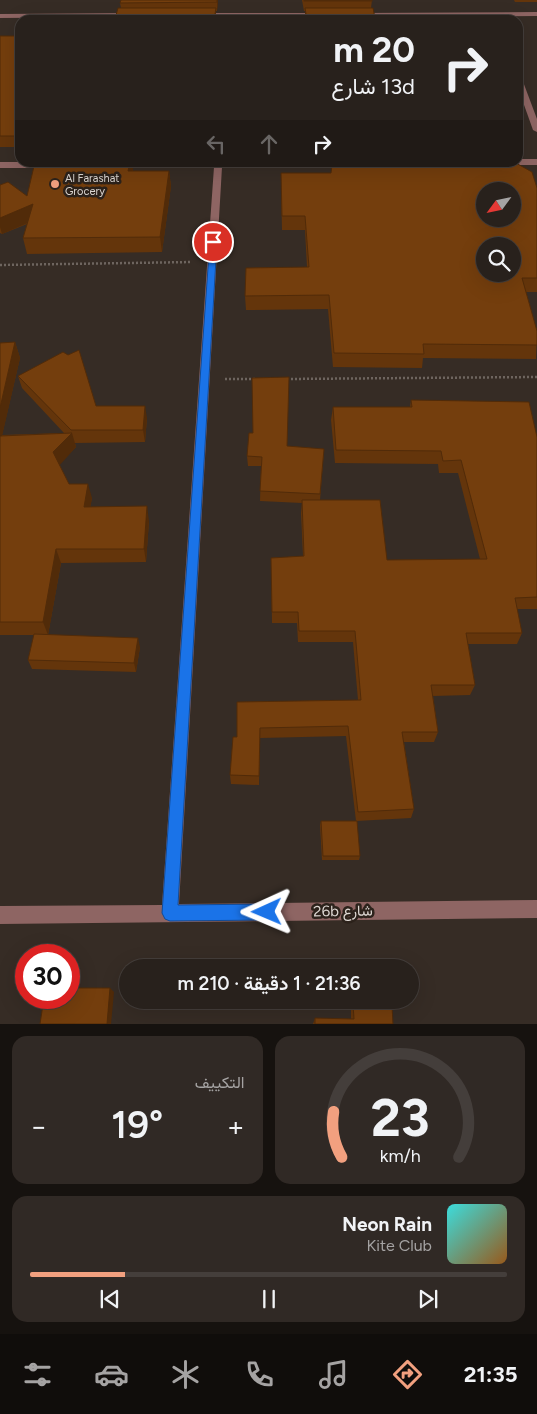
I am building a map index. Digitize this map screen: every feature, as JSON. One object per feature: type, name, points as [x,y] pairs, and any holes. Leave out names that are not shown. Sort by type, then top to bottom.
[{"type":"street","points":[[522,15],[537,14]]},
{"type":"street","points":[[192,15],[328,15]]},
{"type":"street","points":[[0,16],[15,16]]},
{"type":"street","points":[[523,93],[537,130]]},
{"type":"street","points":[[523,162],[537,162]]},
{"type":"street","points":[[0,165],[15,165]]},
{"type":"street","points":[[170,913],[218,167]]},
{"type":"street","name":"26b شارع","points":[[0,916],[537,909]]},
{"type":"path","points":[[0,265],[212,261]]},
{"type":"path","points":[[282,379],[537,377]]},
{"type":"path","points":[[204,379],[263,379]]},
{"type":"building","points":[[121,0],[217,0],[217,2],[120,3]]},
{"type":"building","points":[[372,0],[372,1],[304,1]]},
{"type":"building","points":[[118,8],[216,8],[215,15],[116,15]]},
{"type":"building","points":[[305,8],[373,8],[374,15],[306,15]]},
{"type":"building","points":[[0,36],[15,36],[15,136],[0,136]]},
{"type":"building","points":[[34,167],[129,167],[128,171],[169,171],[160,237],[23,238],[33,204],[0,218],[0,185],[8,182],[27,196]]},
{"type":"building","points":[[332,167],[523,167],[532,172],[537,188],[537,278],[522,278],[537,331],[537,345],[423,344],[424,354],[334,353],[329,295],[245,296],[246,268],[309,267],[305,216],[282,216],[281,173],[331,173]]},
{"type":"building","points":[[15,342],[0,408],[0,343]]},
{"type":"building","points":[[79,350],[96,406],[145,406],[143,430],[71,430],[18,376],[63,352],[68,355]]},
{"type":"building","points":[[289,377],[287,446],[324,449],[320,494],[260,491],[262,457],[247,456],[249,433],[253,433],[252,378]]},
{"type":"building","points":[[411,400],[529,402],[537,437],[537,597],[515,598],[522,633],[466,633],[475,685],[431,685],[438,732],[402,732],[414,809],[358,812],[348,726],[260,728],[259,776],[230,775],[233,737],[237,737],[237,702],[361,700],[355,631],[299,631],[298,612],[272,612],[271,558],[304,556],[302,500],[380,500],[387,560],[487,559],[461,460],[443,461],[441,451],[336,450],[333,407],[412,407]]},
{"type":"building","points":[[72,433],[53,452],[69,484],[88,484],[84,507],[147,506],[144,549],[56,549],[43,622],[0,622],[0,436]]},
{"type":"building","points":[[34,634],[138,638],[134,663],[28,660]]},
{"type":"building","points":[[321,821],[357,821],[360,856],[323,856]]},
{"type":"building","points":[[80,988],[110,988],[107,1024],[40,1024],[42,1009],[80,1009]]},
{"type":"building","points":[[353,1009],[392,1009],[393,1024],[315,1024],[315,1018],[354,1019]]},
{"type":"place","name":"Al Farashat Grocery","points":[[55,184]]},
{"type":"route","points":[[213,242],[170,913],[267,912]]}]
